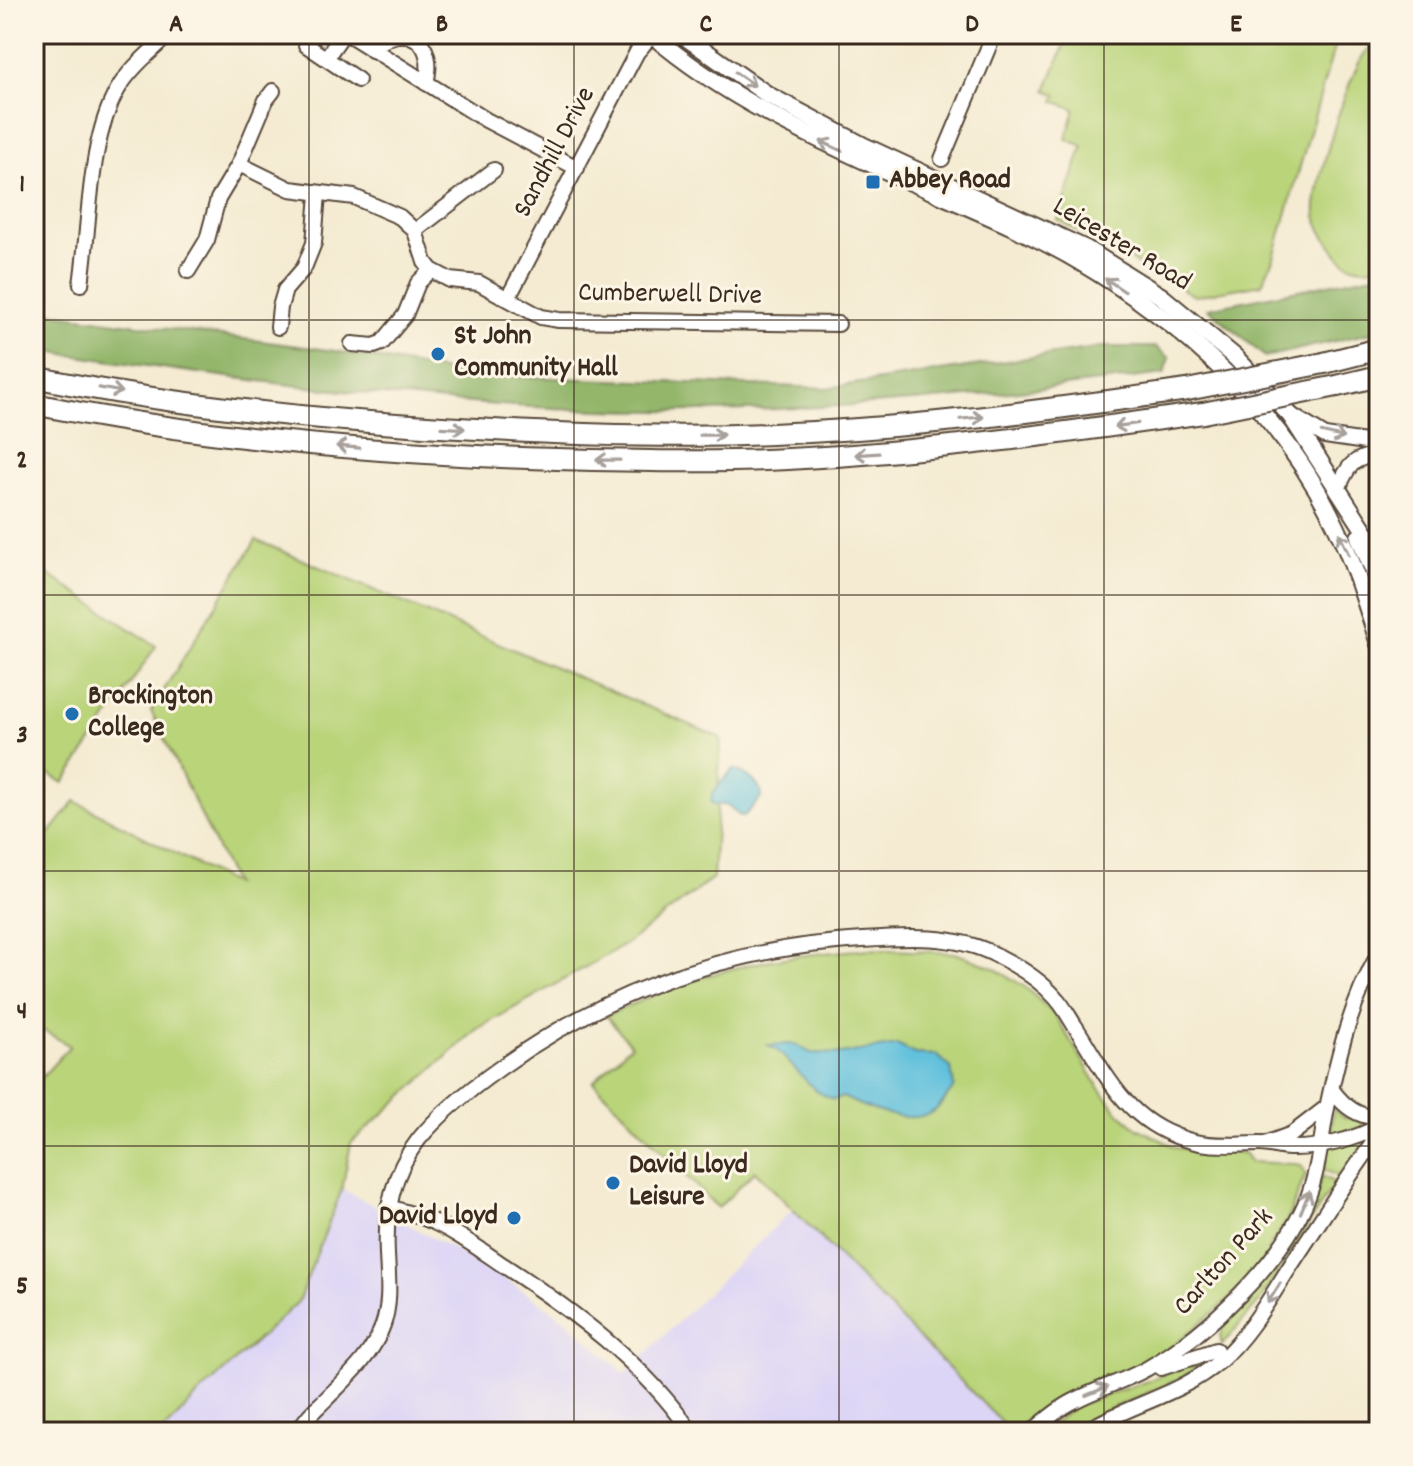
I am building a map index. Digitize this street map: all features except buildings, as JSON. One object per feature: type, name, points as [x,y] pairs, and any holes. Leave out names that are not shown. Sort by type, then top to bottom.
[{"type":"highway","points":[[34,377],[205,405],[333,420],[525,432],[682,435],[789,433],[918,424],[1187,390],[1379,349]]},
{"type":"highway","points":[[34,404],[253,438],[366,449],[477,457],[656,461],[785,459],[873,454],[1023,438],[1203,413],[1379,376]]},
{"type":"main road","name":"Leicester Road","points":[[652,34],[724,88],[798,130],[1076,260],[1142,303],[1178,331],[1247,395],[1296,457],[1334,522],[1350,558],[1379,644]]},
{"type":"main road","name":"Leicester Road","points":[[681,34],[768,95],[815,121],[1086,249],[1161,296],[1235,357],[1290,415],[1340,494]]},
{"type":"main road","points":[[1340,494],[1379,553]]},
{"type":"main road","points":[[1340,494],[1379,583]]},
{"type":"street","points":[[81,284],[99,140],[109,106],[120,85],[169,34]]},
{"type":"street","points":[[326,58],[345,34],[486,120],[577,168]]},
{"type":"street","name":"Sandhill Drive","points":[[508,298],[637,52],[652,34]]},
{"type":"street","points":[[942,159],[994,34]]},
{"type":"street","points":[[372,50],[391,36],[415,37],[429,55],[426,83]]},
{"type":"street","points":[[306,45],[358,80]]},
{"type":"street","points":[[188,271],[193,248],[207,240],[218,199],[239,164],[264,94]]},
{"type":"street","points":[[239,164],[290,189],[354,197],[400,217],[415,231],[425,262],[431,270],[418,283],[405,315],[382,343],[374,346],[352,344]]},
{"type":"street","points":[[415,231],[494,170]]},
{"type":"street","points":[[278,327],[285,290],[309,271],[318,194]]},
{"type":"street","name":"Cumberwell Drive","points":[[431,270],[450,280],[479,283],[541,317],[559,320],[838,324]]},
{"type":"street","points":[[1290,415],[1325,436],[1379,444]]},
{"type":"street","points":[[1340,494],[1346,468],[1364,457],[1379,455]]},
{"type":"street","points":[[299,1432],[313,1412],[371,1352],[378,1337],[384,1322],[389,1288],[388,1207],[395,1179],[418,1140],[444,1113],[486,1078],[575,1018],[664,979],[724,959],[822,942],[932,938],[963,943],[994,954],[1037,979],[1058,999],[1119,1096],[1145,1121],[1177,1137],[1199,1143],[1265,1144],[1288,1148],[1322,1145],[1379,1126]]},
{"type":"street","name":"Carlton Park","points":[[1032,1432],[1077,1399],[1145,1370],[1194,1338],[1252,1280],[1299,1218],[1313,1182],[1322,1145],[1327,1107],[1346,1023],[1379,953]]},
{"type":"street","points":[[1332,1090],[1344,1106],[1379,1117]]},
{"type":"street","points":[[1265,1144],[1292,1134],[1327,1107]]},
{"type":"street","name":"Carlton Park","points":[[1084,1432],[1101,1421],[1190,1382],[1221,1360],[1269,1301],[1379,1135]]},
{"type":"street","points":[[388,1207],[425,1218],[472,1244],[566,1308],[644,1376],[691,1432]]},
{"type":"street","points":[[1126,1378],[1144,1376],[1192,1356],[1216,1350]]},
{"type":"shaded area","points":[[342,1189],[492,1270],[566,1320],[625,1374],[797,1205],[1011,1429],[1009,1432],[163,1432],[298,1302]]},
{"type":"green space","points":[[1069,34],[1338,34],[1274,257],[1262,284],[1195,296],[1058,220],[1083,146],[1066,139],[1075,109],[1054,101],[1057,95],[1046,90]]},
{"type":"green space","points":[[1379,40],[1379,266],[1360,268],[1345,262],[1326,239],[1317,219],[1317,200],[1341,106],[1358,65]]},
{"type":"green space","points":[[1379,274],[1379,331],[1265,357],[1208,308]]},
{"type":"green space","points":[[34,311],[335,351],[470,375],[827,388],[1101,347],[1156,347],[1170,358],[1164,374],[952,398],[811,408],[598,410],[464,402],[263,382],[64,354],[34,348]]},
{"type":"green space","points":[[256,540],[721,738],[713,878],[626,944],[477,1029],[351,1143],[342,1189],[298,1302],[163,1432],[34,1432],[34,1086],[70,1046],[34,1025],[34,853],[75,801],[234,884],[151,711]]},
{"type":"green space","name":"Brockington College","points":[[34,565],[156,646],[64,783],[42,770],[34,771]]},
{"type":"green space","points":[[869,949],[955,953],[992,967],[1025,987],[1055,1015],[1098,1086],[1118,1112],[1137,1128],[1177,1148],[1244,1153],[1251,1162],[1301,1165],[1306,1174],[1286,1223],[1268,1249],[1270,1254],[1227,1301],[1160,1357],[1025,1432],[1011,1432],[755,1171],[718,1208],[593,1082],[631,1045],[606,1016],[712,974],[798,956]]},
{"type":"green space","points":[[1334,1109],[1344,1117],[1370,1123],[1330,1139]]},
{"type":"green space","points":[[1373,1132],[1340,1177],[1324,1170],[1327,1147]]},
{"type":"green space","points":[[1322,1176],[1335,1183],[1259,1302],[1222,1345],[1220,1336],[1227,1317],[1316,1194]]},
{"type":"green space","points":[[1204,1357],[1200,1365],[1177,1380],[1110,1409],[1067,1432],[1042,1432],[1083,1403],[1148,1381]]},
{"type":"water","points":[[733,769],[750,778],[762,793],[744,816],[728,805],[714,805],[711,802],[712,793]]},
{"type":"water","points":[[794,1044],[811,1053],[841,1054],[897,1045],[915,1054],[937,1055],[951,1068],[954,1087],[934,1111],[913,1117],[888,1114],[843,1097],[833,1100],[816,1091],[778,1051],[768,1045]]},
{"type":"place","name":"Abbey Road","points":[[873,182]]},
{"type":"place","name":"St John Community Hall","points":[[438,354]]},
{"type":"place","name":"Brockington College","points":[[72,714]]},
{"type":"place","name":"David Lloyd Leisure","points":[[613,1183]]},
{"type":"place","name":"David Lloyd","points":[[514,1218]]}]
